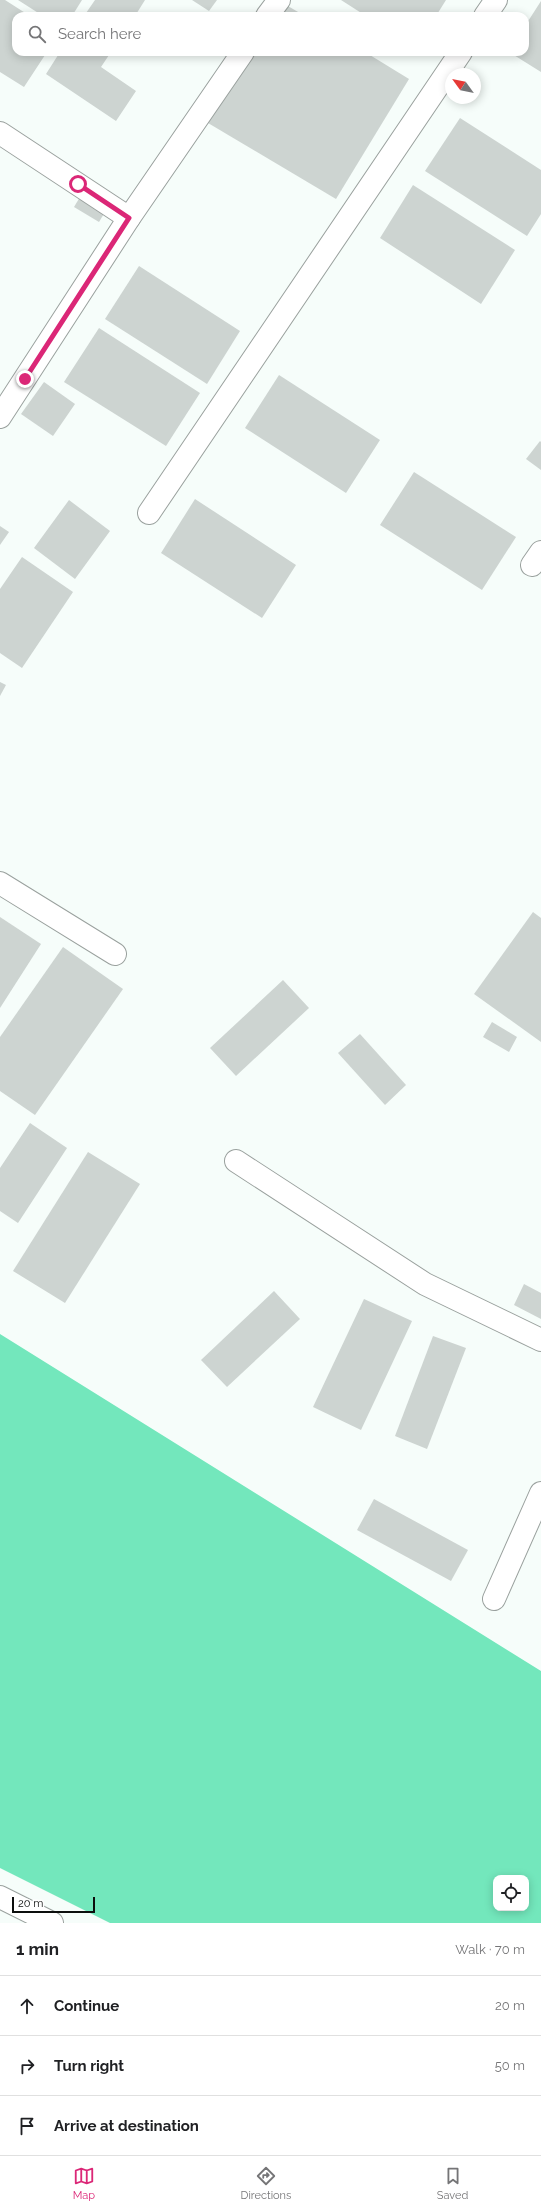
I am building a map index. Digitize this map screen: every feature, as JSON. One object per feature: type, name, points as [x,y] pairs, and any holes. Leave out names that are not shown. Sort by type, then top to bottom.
[{"type":"street","points":[[270,12],[279,0]]},
{"type":"street","points":[[488,12],[496,0]]},
{"type":"street","points":[[0,417],[129,218],[240,56]]},
{"type":"street","points":[[149,513],[458,56]]},
{"type":"street","points":[[0,132],[129,218]]},
{"type":"street","points":[[0,883],[115,954]]},
{"type":"street","points":[[236,1161],[425,1284],[541,1340]]},
{"type":"street","points":[[494,1599],[541,1493]]},
{"type":"street","points":[[0,1897],[52,1923]]},
{"type":"green space","points":[[0,1334],[541,1671],[541,1923],[110,1923],[0,1868]]},
{"type":"building","points":[[0,0],[5,0],[24,12],[12,12],[12,56],[44,56],[24,87],[0,72]]},
{"type":"building","points":[[18,0],[82,0],[74,12],[37,12]]},
{"type":"building","points":[[95,0],[145,0],[138,12],[87,12]]},
{"type":"building","points":[[192,0],[217,0],[209,11]]},
{"type":"building","points":[[341,0],[446,0],[438,12],[360,12]]},
{"type":"building","points":[[541,1],[541,72],[515,56],[529,56],[529,20]]},
{"type":"building","points":[[281,2],[298,12],[275,12]]},
{"type":"building","points":[[57,56],[108,56],[101,67],[136,91],[116,121],[46,74]]},
{"type":"building","points":[[249,56],[372,56],[409,79],[336,199],[208,123]]},
{"type":"building","points":[[460,118],[541,170],[541,214],[527,236],[425,171]]},
{"type":"building","points":[[413,185],[515,250],[481,304],[380,238]]},
{"type":"building","points":[[83,192],[108,207],[99,222],[74,207]]},
{"type":"building","points":[[139,266],[240,331],[207,384],[105,319]]},
{"type":"building","points":[[99,328],[200,393],[166,446],[64,382]]},
{"type":"building","points":[[279,375],[380,440],[346,493],[245,428]]},
{"type":"building","points":[[44,382],[75,404],[53,436],[21,414]]},
{"type":"building","points":[[540,441],[541,442],[541,470],[526,459]]},
{"type":"building","points":[[414,472],[516,537],[482,590],[380,525]]},
{"type":"building","points":[[195,499],[296,565],[262,618],[161,553]]},
{"type":"building","points":[[69,500],[110,531],[75,579],[34,548]]},
{"type":"building","points":[[0,526],[9,532],[0,545]]},
{"type":"building","points":[[22,557],[73,592],[22,668],[0,653],[0,589]]},
{"type":"building","points":[[0,682],[6,685],[0,696]]},
{"type":"building","points":[[533,912],[541,918],[541,1042],[474,994]]},
{"type":"building","points":[[0,917],[41,944],[0,1008]]},
{"type":"building","points":[[63,947],[123,989],[35,1115],[0,1091],[0,1037]]},
{"type":"building","points":[[283,980],[309,1008],[236,1076],[210,1048]]},
{"type":"building","points":[[492,1022],[517,1037],[509,1052],[483,1037]]},
{"type":"building","points":[[360,1034],[406,1085],[385,1105],[338,1053]]},
{"type":"building","points":[[30,1123],[67,1148],[18,1223],[0,1211],[0,1168]]},
{"type":"building","points":[[88,1152],[140,1184],[65,1303],[13,1271]]},
{"type":"building","points":[[524,1284],[541,1293],[541,1319],[514,1305]]},
{"type":"building","points":[[274,1291],[300,1319],[227,1387],[201,1360]]},
{"type":"building","points":[[364,1299],[412,1321],[361,1430],[313,1407]]},
{"type":"building","points":[[433,1336],[466,1348],[427,1449],[395,1436]]},
{"type":"building","points":[[374,1499],[468,1550],[451,1581],[357,1530]]},
{"type":"route","points":[[25,379],[129,218],[78,184]]}]
